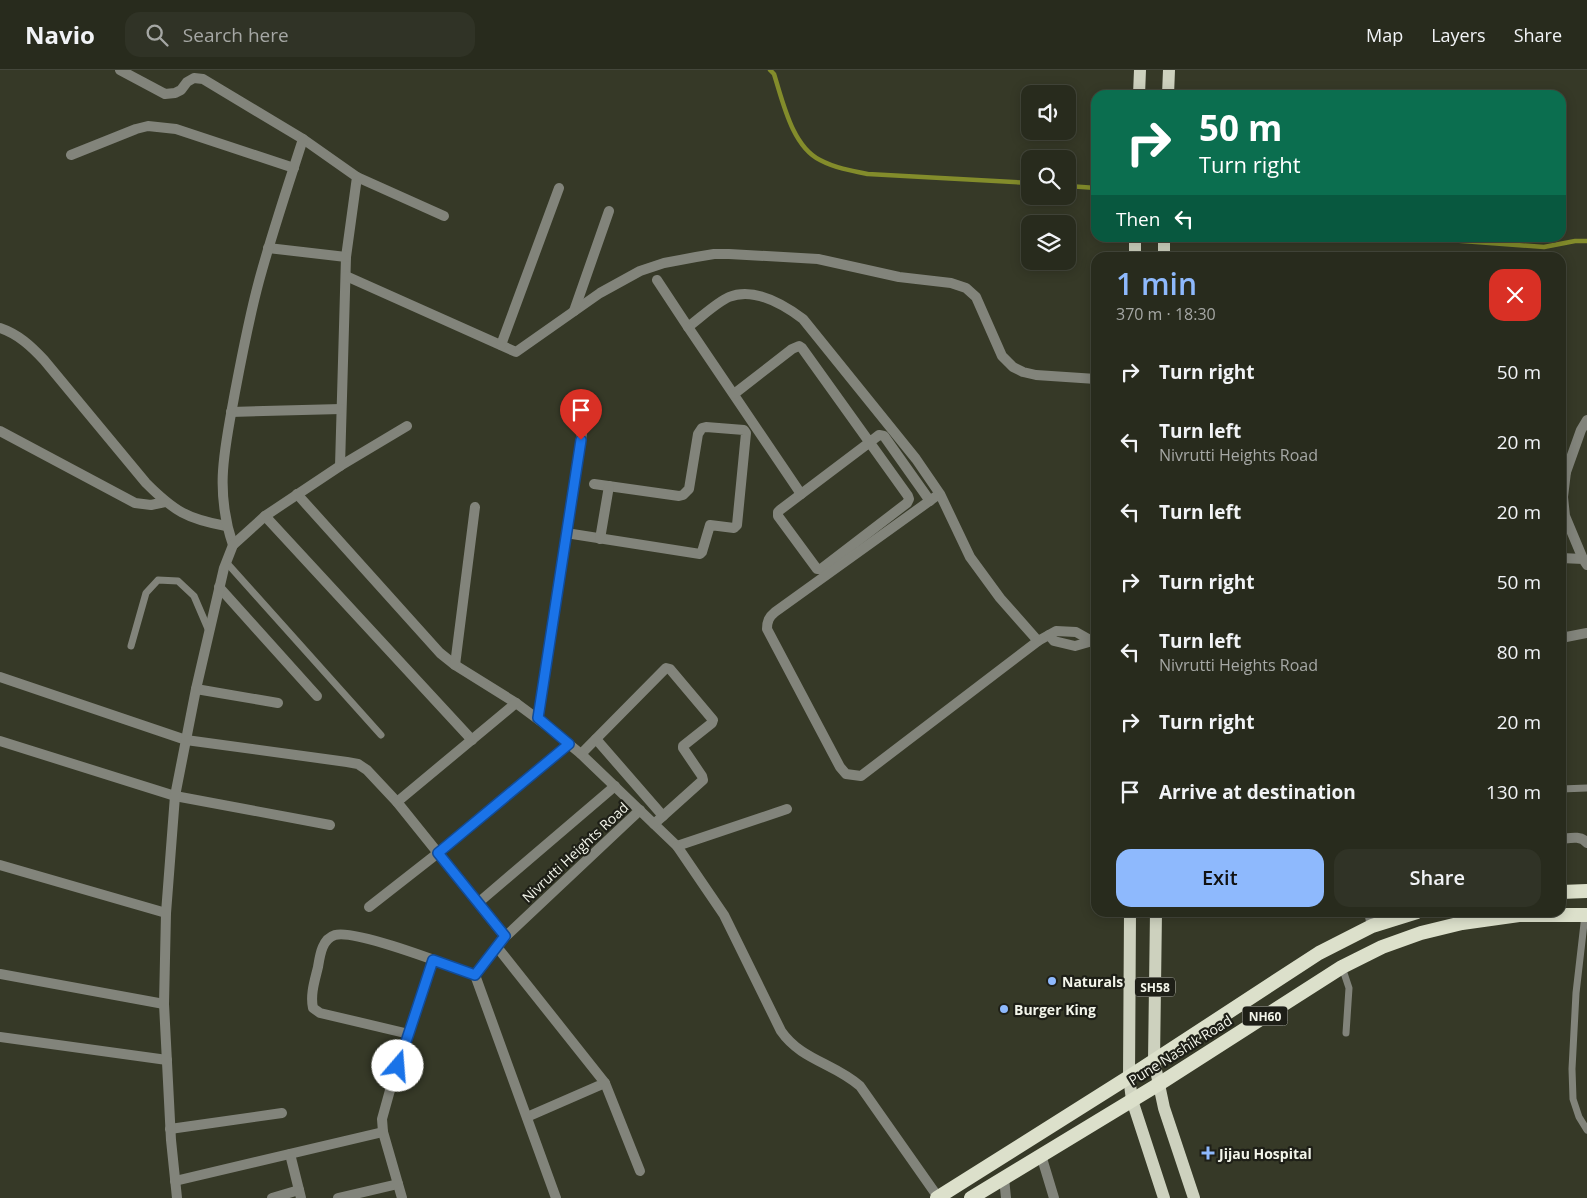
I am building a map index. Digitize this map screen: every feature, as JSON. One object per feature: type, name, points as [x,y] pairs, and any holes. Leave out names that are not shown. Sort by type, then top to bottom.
[{"type":"highway","points":[[1566,892],[1587,891]]},
{"type":"highway","name":"Pune Nashik Road","points":[[1566,915],[1586,915]]},
{"type":"highway","name":"Pune Nashik Road","points":[[937,1198],[1154,1061],[1371,919],[1384,917]]},
{"type":"highway","name":"Pune Nashik Road","points":[[971,1198],[1159,1084],[1342,967],[1382,947],[1421,933],[1462,923],[1504,917]]},
{"type":"main road","points":[[1139,90],[1140,70]]},
{"type":"main road","points":[[1168,90],[1169,70]]},
{"type":"main road","name":"SH58","points":[[1129,1077],[1130,917]]},
{"type":"main road","name":"SH58","points":[[1154,1061],[1156,917]]},
{"type":"main road","points":[[1154,1061],[1164,1108],[1194,1198]]},
{"type":"main road","points":[[1129,1077],[1132,1100],[1164,1198]]},
{"type":"street","points":[[120,70],[165,94],[181,90],[187,82],[194,78],[203,79],[303,140],[357,177],[444,216]]},
{"type":"street","points":[[70,156],[136,128],[148,126],[176,130],[294,168]]},
{"type":"street","points":[[233,545],[226,526],[222,496],[222,471],[232,412],[245,337],[268,248],[303,140]]},
{"type":"street","points":[[340,466],[346,257],[357,177]]},
{"type":"street","points":[[501,345],[558,188]]},
{"type":"street","points":[[574,311],[609,211]]},
{"type":"street","points":[[268,248],[346,257]]},
{"type":"street","points":[[346,276],[516,352],[620,281],[640,271],[664,263],[714,254],[818,259],[899,277],[952,283],[966,288],[976,297],[1002,356],[1013,367],[1036,375],[1091,379]]},
{"type":"street","points":[[657,280],[802,494]]},
{"type":"street","points":[[688,327],[727,298],[747,294],[770,299],[792,310],[803,319],[916,459],[940,494],[970,557],[1000,598],[1038,641]]},
{"type":"street","points":[[0,328],[10,331],[28,343],[164,502],[188,517],[202,522],[226,526]]},
{"type":"street","points":[[734,394],[792,349],[799,346],[802,348],[870,442],[908,496],[909,501],[819,570],[815,568],[778,514],[780,510],[802,494],[870,442],[879,435],[884,436],[930,501]]},
{"type":"street","points":[[538,718],[587,400]]},
{"type":"street","points":[[232,412],[341,409]]},
{"type":"street","points":[[1566,466],[1587,420]]},
{"type":"street","points":[[176,1198],[170,1129],[164,1004],[166,913],[175,796],[196,689],[226,562],[233,545],[265,516],[340,466],[407,426]]},
{"type":"street","points":[[566,533],[700,554],[710,525],[734,528],[737,525],[746,432],[744,430],[702,428],[698,434],[689,489],[683,495],[674,496],[594,484]]},
{"type":"street","points":[[0,431],[134,503],[151,505],[164,502]]},
{"type":"street","points":[[600,539],[610,486]]},
{"type":"street","name":"Nivrutti Heights Road","points":[[297,494],[440,653],[455,665],[538,718],[581,754],[640,810],[505,936],[475,975]]},
{"type":"street","points":[[940,494],[775,612],[767,622],[767,629],[840,767],[846,774],[861,776],[1038,641],[1049,635],[1054,641],[1076,646],[1091,641]]},
{"type":"street","points":[[455,665],[475,507]]},
{"type":"street","points":[[265,516],[472,740]]},
{"type":"street","points":[[1566,522],[1585,562]]},
{"type":"street","points":[[1566,559],[1585,562]]},
{"type":"street","points":[[219,587],[317,696]]},
{"type":"street","points":[[1566,637],[1587,633]]},
{"type":"street","points":[[581,754],[666,668],[670,669],[713,720],[712,723],[683,747],[703,780],[654,824]]},
{"type":"street","points":[[0,677],[186,740],[358,764],[367,770],[397,802],[505,936]]},
{"type":"street","points":[[196,689],[278,703]]},
{"type":"street","points":[[397,802],[516,703]]},
{"type":"street","points":[[596,739],[663,816]]},
{"type":"street","points":[[0,741],[175,796],[330,825]]},
{"type":"street","points":[[369,907],[438,853],[569,744]]},
{"type":"street","points":[[478,902],[615,786]]},
{"type":"street","points":[[676,846],[787,809]]},
{"type":"street","points":[[640,810],[676,846],[724,915],[781,1031],[789,1042],[801,1052],[849,1077],[860,1086],[937,1198]]},
{"type":"street","points":[[1566,839],[1578,838],[1587,843]]},
{"type":"street","points":[[0,865],[166,913]]},
{"type":"street","points":[[409,1034],[320,1013],[313,1008],[311,1000],[320,954],[325,942],[334,935],[347,934],[367,938],[475,975],[556,1198]]},
{"type":"street","points":[[497,947],[605,1083],[640,1171]]},
{"type":"street","points":[[402,1198],[383,1132],[382,1119],[433,960]]},
{"type":"street","points":[[0,974],[164,1004]]},
{"type":"street","points":[[0,1037],[167,1060]]},
{"type":"street","points":[[526,1117],[605,1083]]},
{"type":"street","points":[[170,1129],[282,1113]]},
{"type":"street","points":[[175,1181],[383,1132]]},
{"type":"street","points":[[272,1198],[300,1194],[290,1154]]},
{"type":"street","points":[[1041,1155],[1054,1198]]},
{"type":"street","points":[[1004,1178],[1006,1198]]},
{"type":"street","points":[[338,1198],[398,1184]]},
{"type":"lane","points":[[226,562],[381,734]]},
{"type":"lane","points":[[131,646],[146,593],[158,580],[178,581],[194,596],[209,631]]},
{"type":"lane","points":[[1566,789],[1587,788]]},
{"type":"lane","points":[[1586,915],[1576,993],[1572,1099],[1579,1117],[1587,1130]]},
{"type":"lane","points":[[1342,967],[1349,988],[1346,1033]]},
{"type":"waterway","points":[[770,70],[774,74],[785,110],[802,145],[810,153],[826,163],[868,174],[1021,182]]},
{"type":"waterway","points":[[1076,187],[1091,188]]},
{"type":"waterway","points":[[1476,242],[1544,247],[1575,241],[1587,241]]},
{"type":"place","name":"Naturals","points":[[1052,981]]},
{"type":"place","name":"Burger King","points":[[1004,1009]]},
{"type":"place","name":"Jijau Hospital","points":[[1208,1153]]},
{"type":"route","points":[[398,1066],[433,960],[475,975],[505,936],[438,853],[569,744],[538,718],[581,440]]}]
